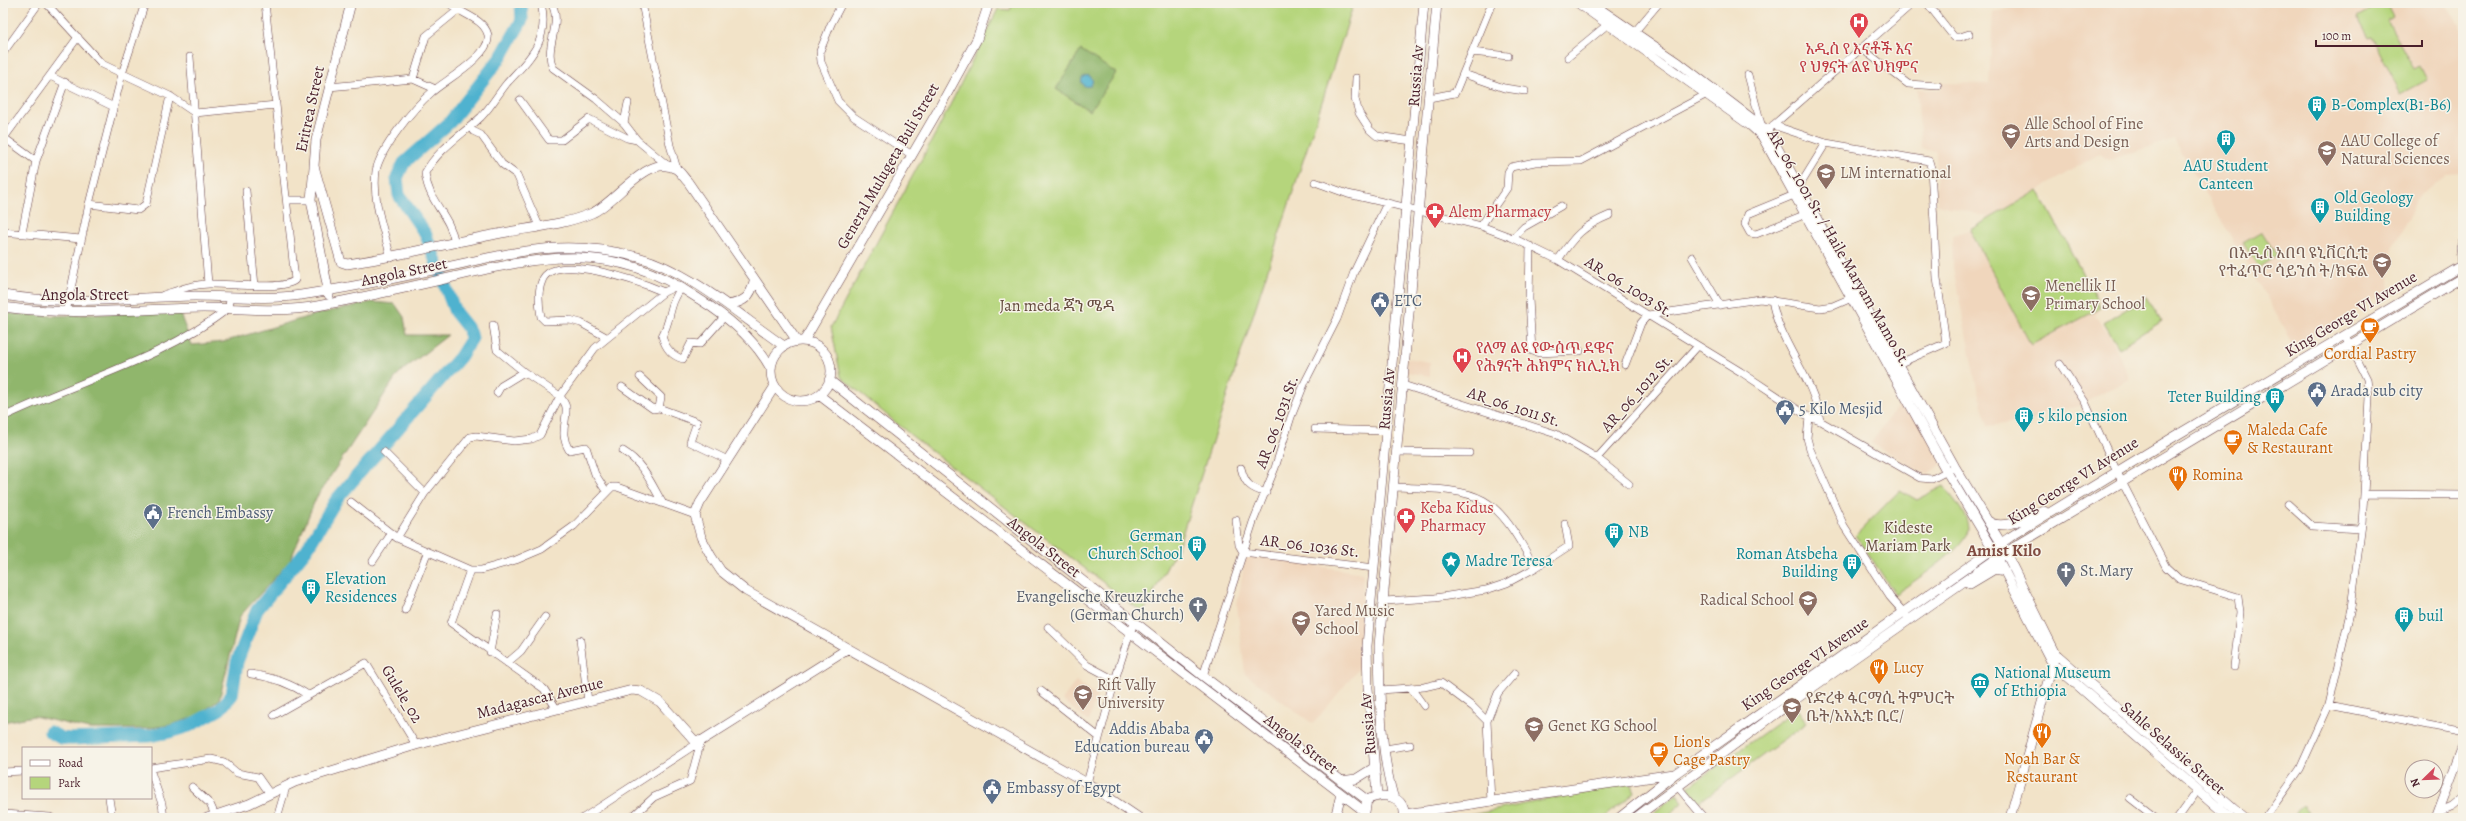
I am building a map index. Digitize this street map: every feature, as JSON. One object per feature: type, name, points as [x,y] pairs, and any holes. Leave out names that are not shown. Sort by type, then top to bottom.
[{"type":"main road","name":"Eritrea Street","points":[[351,3],[316,140],[314,166],[341,262],[347,264],[391,258]]},
{"type":"main road","name":"General Mulugeta Buli Street","points":[[801,341],[912,155],[977,39],[989,3]]},
{"type":"main road","name":"Russia Av","points":[[1377,795],[1368,695],[1367,646],[1371,584],[1374,568],[1407,209],[1424,3]]},
{"type":"main road","name":"Russia Av","points":[[1393,796],[1388,776],[1385,749],[1380,690],[1379,646],[1420,211],[1437,3]]},
{"type":"main road","name":"AR_06_1001 St. / Haile Maryam Mamo St.","points":[[1578,3],[1589,5],[1608,24],[1631,35],[1707,94],[1767,131],[1794,195],[1809,213],[1999,553]]},
{"type":"main road","points":[[1589,5],[1761,124],[1767,131],[1801,187],[1809,213]]},
{"type":"main road","points":[[391,258],[592,213],[604,207],[634,179],[648,170],[667,165],[677,169],[754,280],[801,341]]},
{"type":"main road","points":[[314,166],[311,200],[330,303]]},
{"type":"main road","points":[[2463,242],[2461,248],[2463,265]]},
{"type":"main road","points":[[3,295],[25,299],[68,299],[158,297],[230,298],[299,295],[380,281],[470,260],[552,246],[606,250],[641,258],[660,271],[682,275],[728,305],[784,346]]},
{"type":"main road","name":"Angola Street","points":[[3,307],[66,312],[292,308],[330,303],[508,263],[561,257],[604,260],[660,271],[724,317],[757,346],[771,369]]},
{"type":"main road","name":"King George VI Avenue","points":[[2001,543],[2061,505],[2463,265]]},
{"type":"main road","name":"King George VI Avenue","points":[[1619,818],[1676,773],[1999,553],[2122,482],[2463,277]]},
{"type":"main road","points":[[728,305],[742,302],[747,298],[754,280]]},
{"type":"main road","points":[[1856,296],[1898,364],[1951,469],[1987,520],[2001,543],[1999,553],[2056,654],[2131,726]]},
{"type":"main road","points":[[801,341],[820,347],[826,354],[830,367],[829,380],[819,395],[804,400],[795,400],[781,392],[775,386],[771,369],[777,353],[784,346],[801,341]]},
{"type":"main road","points":[[829,380],[1204,676],[1340,781],[1367,800]]},
{"type":"main road","points":[[775,386],[700,503],[695,515],[701,537],[721,572],[746,591],[1086,783],[1139,818]]},
{"type":"main road","name":"Angola Street","points":[[819,395],[893,449],[1341,794],[1364,815]]},
{"type":"main road","points":[[893,449],[901,437]]},
{"type":"main road","points":[[1987,520],[1992,525],[2003,525],[2061,505]]},
{"type":"main road","name":"King George VI Avenue","points":[[1635,818],[1907,616],[1936,601],[1999,553]]},
{"type":"main road","name":"Sahle Selassie Street","points":[[1999,553],[2005,572],[2052,663],[2131,726],[2162,753],[2198,790],[2230,818]]},
{"type":"main road","points":[[1936,601],[1995,569],[2005,572]]},
{"type":"main road","points":[[1371,584],[1385,585]]},
{"type":"main road","points":[[1367,646],[1379,646]]},
{"type":"main road","points":[[701,741],[847,649]]},
{"type":"main road","points":[[2010,818],[2052,663],[2056,654]]},
{"type":"main road","name":"Madagascar Avenue","points":[[211,817],[286,787],[416,745],[556,708],[632,690],[641,691],[660,702],[694,740],[701,741]]},
{"type":"main road","points":[[2437,815],[2463,746]]},
{"type":"main road","points":[[2162,753],[2244,818]]},
{"type":"main road","points":[[1340,781],[1356,779],[1375,767]]},
{"type":"main road","points":[[1367,800],[1377,795],[1393,796],[1401,806],[1405,816],[1676,773],[1690,778]]},
{"type":"main road","points":[[1335,818],[1341,794]]},
{"type":"main road","points":[[1364,815],[1367,800]]},
{"type":"main road","points":[[3,815],[15,817],[50,818]]},
{"type":"street","points":[[3,53],[39,3]]},
{"type":"street","points":[[46,3],[102,64],[170,96],[195,113],[276,105]]},
{"type":"street","points":[[66,312],[89,204],[122,74],[145,3]]},
{"type":"street","points":[[158,297],[183,288],[208,284],[255,286],[289,284],[295,280],[265,3]]},
{"type":"street","points":[[391,258],[377,208],[375,189],[376,170],[382,154],[431,92],[465,68],[486,47],[488,35],[485,28],[474,18],[458,10],[449,3]]},
{"type":"street","points":[[455,243],[451,226],[429,193],[425,173],[436,155],[482,116],[507,84],[531,58],[539,41],[544,15],[541,3]]},
{"type":"street","points":[[551,3],[557,14],[551,43],[550,62],[553,68],[596,99],[624,123],[637,140],[667,165]]},
{"type":"street","points":[[642,3],[670,145],[677,169]]},
{"type":"street","points":[[842,3],[830,24],[820,51],[821,62],[838,101],[854,117],[912,155]]},
{"type":"street","points":[[1429,98],[1454,95],[1464,74],[1492,3]]},
{"type":"street","points":[[1631,35],[1659,3]]},
{"type":"street","points":[[1767,131],[1913,3]]},
{"type":"street","points":[[1927,3],[1954,37],[1969,34]]},
{"type":"street","points":[[413,79],[426,36],[458,10]]},
{"type":"street","points":[[1568,57],[1608,24]]},
{"type":"street","points":[[36,161],[3,137],[78,37]]},
{"type":"street","points":[[1861,48],[1908,84],[1938,86]]},
{"type":"street","points":[[1472,52],[1508,56]]},
{"type":"street","points":[[190,57],[208,284]]},
{"type":"street","points":[[1464,74],[1504,88],[1525,91]]},
{"type":"street","points":[[1748,75],[1761,124]]},
{"type":"street","points":[[50,76],[114,107]]},
{"type":"street","points":[[1356,78],[1355,100],[1359,114],[1370,130],[1378,136],[1412,141]]},
{"type":"street","points":[[329,87],[413,79],[433,88]]},
{"type":"street","points":[[22,233],[36,161],[65,82]]},
{"type":"street","points":[[1481,226],[1506,188],[1508,172],[1511,167],[1535,162],[1581,161],[1707,94]]},
{"type":"street","points":[[89,204],[138,210],[143,208],[146,204],[170,96]]},
{"type":"street","points":[[520,100],[550,140],[562,140],[589,119],[627,138],[637,140]]},
{"type":"street","points":[[624,123],[628,103]]},
{"type":"street","points":[[1767,131],[1826,143],[1926,159],[1929,161],[1932,168],[1937,278],[1946,343],[1898,364]]},
{"type":"street","points":[[473,132],[481,135],[502,164],[517,175],[539,226]]},
{"type":"street","points":[[1809,213],[1756,234],[1750,233],[1745,224],[1748,214],[1794,195],[1801,187],[1826,143]]},
{"type":"street","points":[[1315,182],[1348,194],[1407,209]]},
{"type":"street","points":[[246,191],[255,286]]},
{"type":"street","points":[[287,200],[311,200]]},
{"type":"street","name":"AR_06_1031 St.","points":[[1204,676],[1253,522],[1266,493],[1306,382],[1337,320],[1354,272],[1387,203]]},
{"type":"street","points":[[1514,238],[1524,227],[1561,206]]},
{"type":"street","name":"AR_06_1003 St.","points":[[1407,209],[1481,226],[1514,238],[1558,260],[1741,372],[1809,417],[1820,421],[1920,478],[1932,479],[1951,469]]},
{"type":"street","points":[[1558,260],[1573,237],[1590,223],[1610,215]]},
{"type":"street","points":[[3,232],[82,239]]},
{"type":"street","points":[[1530,246],[1529,299],[1532,351],[1539,353],[1580,350]]},
{"type":"street","points":[[1692,257],[1720,305]]},
{"type":"street","points":[[606,337],[570,320],[545,321],[541,317],[539,303],[542,280],[547,274],[554,270],[574,269],[605,272],[642,283],[664,292]]},
{"type":"street","points":[[373,561],[470,437],[476,436],[514,442],[532,439],[540,435],[560,396],[587,356],[606,337],[664,292],[680,286]]},
{"type":"street","points":[[680,286],[670,309],[668,326],[662,336],[664,343],[677,357],[683,359],[691,343],[700,344],[724,317]]},
{"type":"street","points":[[1625,365],[1641,323],[1648,315],[1670,310],[1760,299],[1804,307],[1820,308],[1856,296]]},
{"type":"street","points":[[3,417],[178,341],[210,322],[229,308],[230,298]]},
{"type":"street","points":[[1772,300],[1776,321],[1813,392],[1820,421]]},
{"type":"street","points":[[493,325],[497,350],[524,372],[560,396],[566,407],[563,427],[566,445],[569,450],[586,447],[595,474],[606,491]]},
{"type":"street","points":[[2265,818],[2300,770],[2329,705],[2351,608],[2362,523],[2369,397],[2367,379],[2352,345],[2345,335]]},
{"type":"street","name":"AR_06_1012 St.","points":[[1597,458],[1698,347]]},
{"type":"street","points":[[2060,364],[2085,402],[2117,472],[2166,567],[2179,579],[2238,596],[2240,612],[2234,667]]},
{"type":"street","points":[[497,393],[501,386],[524,372]]},
{"type":"street","points":[[640,377],[662,397],[659,408]]},
{"type":"street","name":"AR_06_1011 St.","points":[[1403,385],[1556,434],[1597,458],[1629,484]]},
{"type":"street","points":[[622,387],[653,409],[659,408],[697,422],[690,442],[728,460]]},
{"type":"street","points":[[1809,417],[1808,438],[1810,449],[1844,526],[1907,616]]},
{"type":"street","points":[[1315,429],[1386,431]]},
{"type":"street","points":[[623,451],[634,458],[641,466],[662,502]]},
{"type":"street","points":[[384,452],[425,493]]},
{"type":"street","points":[[1397,452],[1469,453]]},
{"type":"street","points":[[1241,468],[1245,482],[1250,487],[1266,493]]},
{"type":"street","points":[[351,502],[394,536],[427,553],[470,570],[489,569],[542,549],[574,526],[606,491],[612,487],[617,486],[695,515]]},
{"type":"street","points":[[1395,487],[1461,491],[1486,501],[1500,512],[1519,538],[1535,568]]},
{"type":"street","points":[[2364,494],[2463,495]]},
{"type":"street","points":[[2288,504],[2312,526],[2359,530],[2362,523]]},
{"type":"street","points":[[1236,520],[1239,545],[1243,552]]},
{"type":"street","points":[[1384,601],[1472,593],[1507,582],[1535,568],[1569,546],[1565,524]]},
{"type":"street","name":"AR_06_1036 St.","points":[[1243,552],[1374,568]]},
{"type":"street","points":[[405,610],[427,553]]},
{"type":"street","points":[[470,570],[450,619],[451,623],[544,689],[556,708]]},
{"type":"street","points":[[490,652],[497,614]]},
{"type":"street","points":[[506,663],[521,651],[545,617]]},
{"type":"street","points":[[1086,783],[1115,680],[1130,632],[1135,622]]},
{"type":"street","points":[[1048,627],[1087,665],[1115,680]]},
{"type":"street","points":[[580,640],[588,701]]},
{"type":"street","name":"Gulele_02","points":[[308,695],[363,664],[368,665],[416,745]]},
{"type":"street","points":[[1491,802],[1487,721],[1498,693],[1515,673]]},
{"type":"street","points":[[251,674],[270,677],[296,687],[308,695],[274,715]]},
{"type":"street","points":[[1380,690],[1411,688],[1441,683],[1473,707],[1487,721]]},
{"type":"street","points":[[1411,688],[1424,706]]},
{"type":"street","points":[[1041,691],[1099,737]]},
{"type":"street","points":[[2329,705],[2463,732]]},
{"type":"street","points":[[583,818],[701,741]]},
{"type":"street","points":[[631,818],[654,797],[690,781],[701,741]]},
{"type":"street","points":[[1385,749],[1410,745]]},
{"type":"street","points":[[152,768],[218,759],[237,773],[258,778],[270,794]]},
{"type":"street","points":[[3,772],[22,771]]},
{"type":"street","points":[[152,775],[162,804],[164,818]]},
{"type":"street","points":[[192,787],[210,804],[211,817]]},
{"type":"street","points":[[277,818],[286,787]]},
{"type":"street","points":[[1678,787],[1704,818]]},
{"type":"street","points":[[2178,818],[2198,790]]},
{"type":"street","points":[[2437,815],[2463,797]]},
{"type":"street","points":[[2130,798],[2156,818]]},
{"type":"street","points":[[110,799],[112,818]]},
{"type":"shaded area","name":"AAU College of Natural Sciences","points":[[2026,3],[2446,3],[2463,32],[2463,174],[2446,175],[2417,199],[2393,248],[2389,279],[2390,291],[2294,345],[2174,139],[2109,160],[2099,154],[2038,190],[2101,308],[2095,316],[2111,338],[2130,379],[2080,405],[2046,412],[2033,420],[1988,426],[1977,389],[1953,268],[1952,235],[1970,230],[1989,217],[1937,204],[1936,151],[1921,149],[1917,89],[1942,90],[1942,83],[1989,84],[1993,12]]},
{"type":"shaded area","points":[[1406,358],[1430,362],[1430,376],[1407,372]]},
{"type":"shaded area","points":[[1906,395],[1942,464],[1928,475],[1871,443]]},
{"type":"shaded area","name":"Yared Music School","points":[[1246,555],[1363,573],[1359,668],[1313,724],[1245,674],[1237,605]]},
{"type":"shaded area","name":"Rift Vally University","points":[[1076,681],[1097,696],[1088,722],[1062,700]]},
{"type":"green space","name":"Jan meda ጃን ሜዳ","points":[[1013,3],[1354,3],[1179,544],[1143,613],[912,436],[841,377],[831,327],[939,127],[998,9],[1010,10]]},
{"type":"green space","points":[[2382,3],[2386,3],[2393,16],[2387,20],[2414,69],[2420,66],[2427,80],[2401,94],[2372,37],[2369,38],[2357,17]]},
{"type":"green space","points":[[1081,50],[1116,73],[1090,111],[1056,89]]},
{"type":"green space","points":[[2038,190],[2101,308],[2031,345],[1970,230]]},
{"type":"green space","points":[[2262,232],[2277,256],[2259,268],[2243,243]]},
{"type":"green space","points":[[2146,297],[2161,321],[2119,348],[2104,323]]},
{"type":"green space","name":"French Embassy","points":[[372,302],[395,304],[404,317],[407,335],[448,335],[398,374],[316,498],[290,561],[240,616],[219,700],[197,716],[171,725],[143,729],[89,729],[34,716],[3,722],[3,313],[52,316],[174,311],[180,314],[192,345],[223,342],[317,314]]},
{"type":"green space","name":"Kideste Mariam Park","points":[[1944,486],[1963,512],[1968,529],[1966,537],[1959,546],[1938,564],[1895,594],[1856,535],[1900,490],[1917,500]]},
{"type":"green space","points":[[1797,709],[1807,723],[1699,802],[1688,787]]},
{"type":"green space","points":[[1631,782],[1635,792],[1604,818],[1457,818]]},
{"type":"green space","points":[[1677,794],[1683,803],[1665,818],[1647,818]]},
{"type":"green space","points":[[2302,806],[2313,818],[2291,818]]},
{"type":"water","points":[[1087,75],[1091,77],[1093,81],[1091,85],[1087,87],[1083,85],[1081,81],[1083,77]]},
{"type":"waterway","points":[[50,732],[61,738],[71,739],[148,736],[189,726],[220,709],[232,695],[237,662],[257,610],[307,549],[336,500],[460,357],[472,338],[467,327],[455,312],[426,235],[399,195],[397,178],[404,163],[449,123],[501,57],[522,20],[521,3]]},
{"type":"place","name":"አዲስ የ እናቶች እና የ ህፃናት ልዩ ህክምና","points":[[1859,39]]},
{"type":"place","name":"B-Complex(B1-B6)","points":[[2317,122]]},
{"type":"place","name":"Alle School of Fine Arts and Design","points":[[2011,150]]},
{"type":"place","name":"AAU Student Canteen","points":[[2226,156]]},
{"type":"place","name":"AAU College of Natural Sciences","points":[[2327,167]]},
{"type":"place","name":"LM international","points":[[1826,190]]},
{"type":"place","name":"Old Geology Building","points":[[2320,224]]},
{"type":"place","name":"Alem Pharmacy","points":[[1435,229]]},
{"type":"place","name":"በአዲስ አበባ ዩኒቨርሲቲ የተፈጥሮ ሳይንስ ት/ክፍል","points":[[2382,279]]},
{"type":"place","name":"Menellik II Primary School","points":[[2031,312]]},
{"type":"place","name":"ETC","points":[[1380,318]]},
{"type":"place","name":"Cordial Pastry","points":[[2370,344]]},
{"type":"place","name":"የለማ ልዩ የውስጥ ደዌና የሕፃናት ሕክምና ክሊኒክ","points":[[1462,374]]},
{"type":"place","name":"Arada sub city","points":[[2317,408]]},
{"type":"place","name":"Teter Building","points":[[2275,414]]},
{"type":"place","name":"5 Kilo Mesjid","points":[[1785,426]]},
{"type":"place","name":"5 kilo pension","points":[[2024,433]]},
{"type":"place","name":"Maleda Cafe & Restaurant","points":[[2233,456]]},
{"type":"place","name":"Romina","points":[[2178,492]]},
{"type":"place","name":"French Embassy","points":[[153,530]]},
{"type":"place","name":"Keba Kidus Pharmacy","points":[[1406,534]]},
{"type":"place","name":"NB","points":[[1614,549]]},
{"type":"place","name":"German Church School","points":[[1197,562]]},
{"type":"place","name":"Madre Teresa","points":[[1451,578]]},
{"type":"place","name":"Roman Atsbeha Building","points":[[1852,580]]},
{"type":"place","name":"St.Mary","points":[[2066,588]]},
{"type":"place","name":"Elevation Residences","points":[[311,605]]},
{"type":"place","name":"Radical School","points":[[1808,617]]},
{"type":"place","name":"Evangelische Kreuzkirche (German Church)","points":[[1198,623]]},
{"type":"place","name":"buil","points":[[2404,633]]},
{"type":"place","name":"Yared Music School","points":[[1301,637]]},
{"type":"place","name":"Lucy","points":[[1879,685]]},
{"type":"place","name":"National Museum of Ethiopia","points":[[1980,699]]},
{"type":"place","name":"Rift Vally University","points":[[1083,711]]},
{"type":"place","name":"የድረቀ ፋርማሲ ትምህርት ቤት/አአኢቴ ቢሮ/","points":[[1792,724]]},
{"type":"place","name":"Genet KG School","points":[[1534,743]]},
{"type":"place","name":"Noah Bar & Restaurant","points":[[2042,749]]},
{"type":"place","name":"Addis Ababa Education bureau","points":[[1204,755]]},
{"type":"place","name":"Lion's Cage Pastry","points":[[1659,768]]},
{"type":"place","name":"Embassy of Egypt","points":[[992,805]]},
{"type":"district","name":"Amist Kilo","points":[[2004,550]]}]
